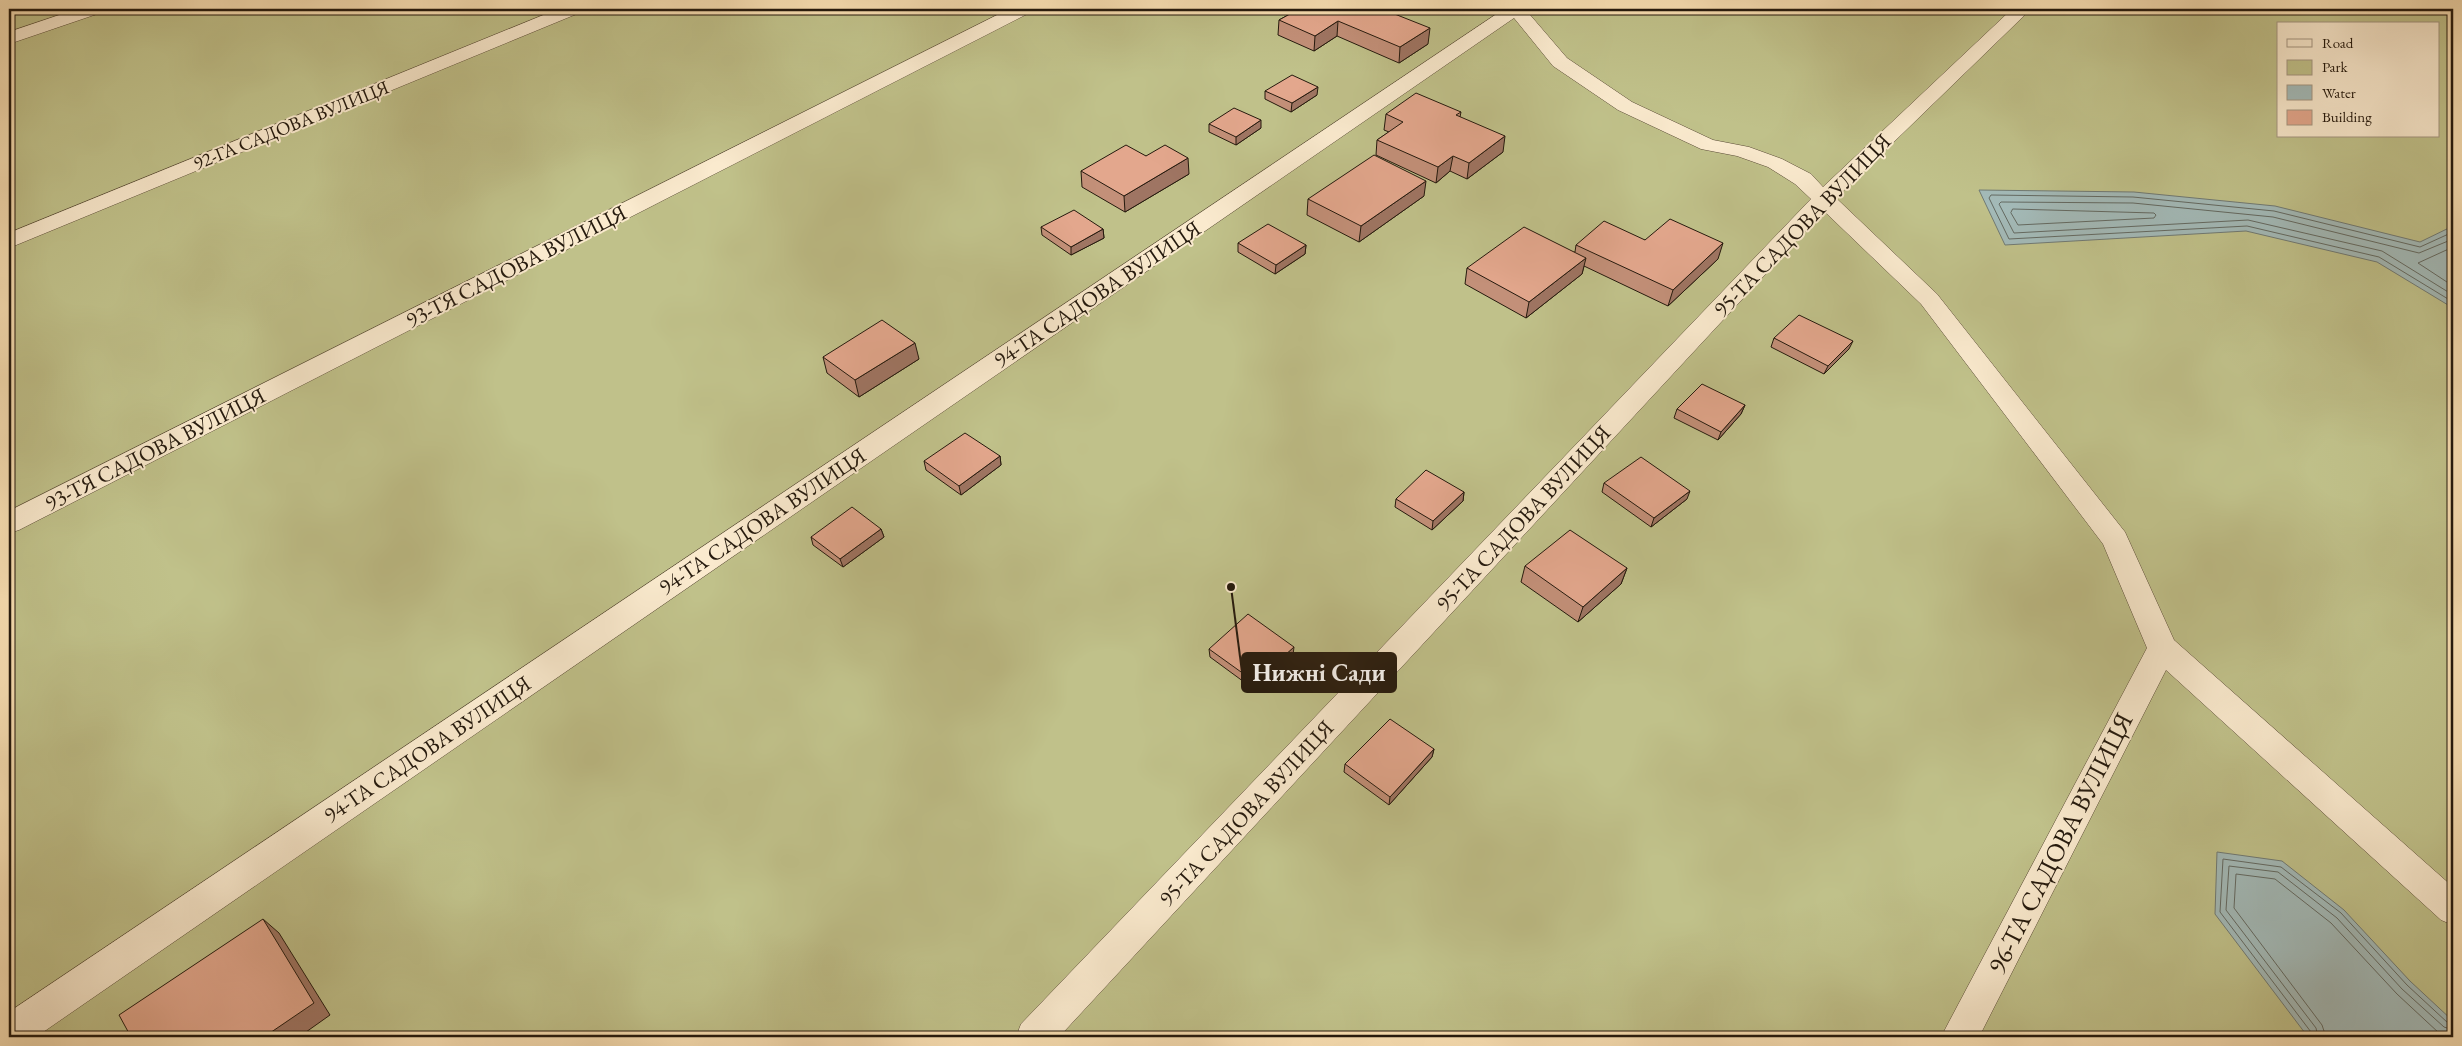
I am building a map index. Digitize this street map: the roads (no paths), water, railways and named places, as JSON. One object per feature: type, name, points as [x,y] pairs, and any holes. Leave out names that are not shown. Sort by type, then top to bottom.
[{"type":"street","points":[[9,38],[94,9]]},
{"type":"street","name":"92-ГА САДОВА ВУЛИЦЯ","points":[[9,241],[573,9]]},
{"type":"street","name":"93-ТЯ САДОВА ВУЛИЦЯ","points":[[9,523],[1023,9]]},
{"type":"street","points":[[1516,9],[1560,62],[1625,106],[1708,145],[1742,151],[1775,163],[1802,179],[1824,198],[1929,299],[2115,539],[2162,648],[2453,909]]},
{"type":"street","name":"94-ТА САДОВА ВУЛИЦЯ","points":[[9,1034],[1516,9]]},
{"type":"street","name":"95-ТА САДОВА ВУЛИЦЯ","points":[[1034,1037],[1824,198],[2022,9]]},
{"type":"street","name":"96-ТА САДОВА ВУЛИЦЯ","points":[[1959,1037],[2162,648]]},
{"type":"water","points":[[1979,190],[2134,192],[2275,206],[2420,242],[2453,226],[2453,308],[2377,262],[2246,231],[2005,245]]},
{"type":"water","points":[[2217,852],[2282,861],[2344,910],[2410,981],[2453,1021],[2453,1037],[2308,1037],[2215,914]]},
{"type":"place","name":"Нижні Сади","points":[[1231,587]]}]
